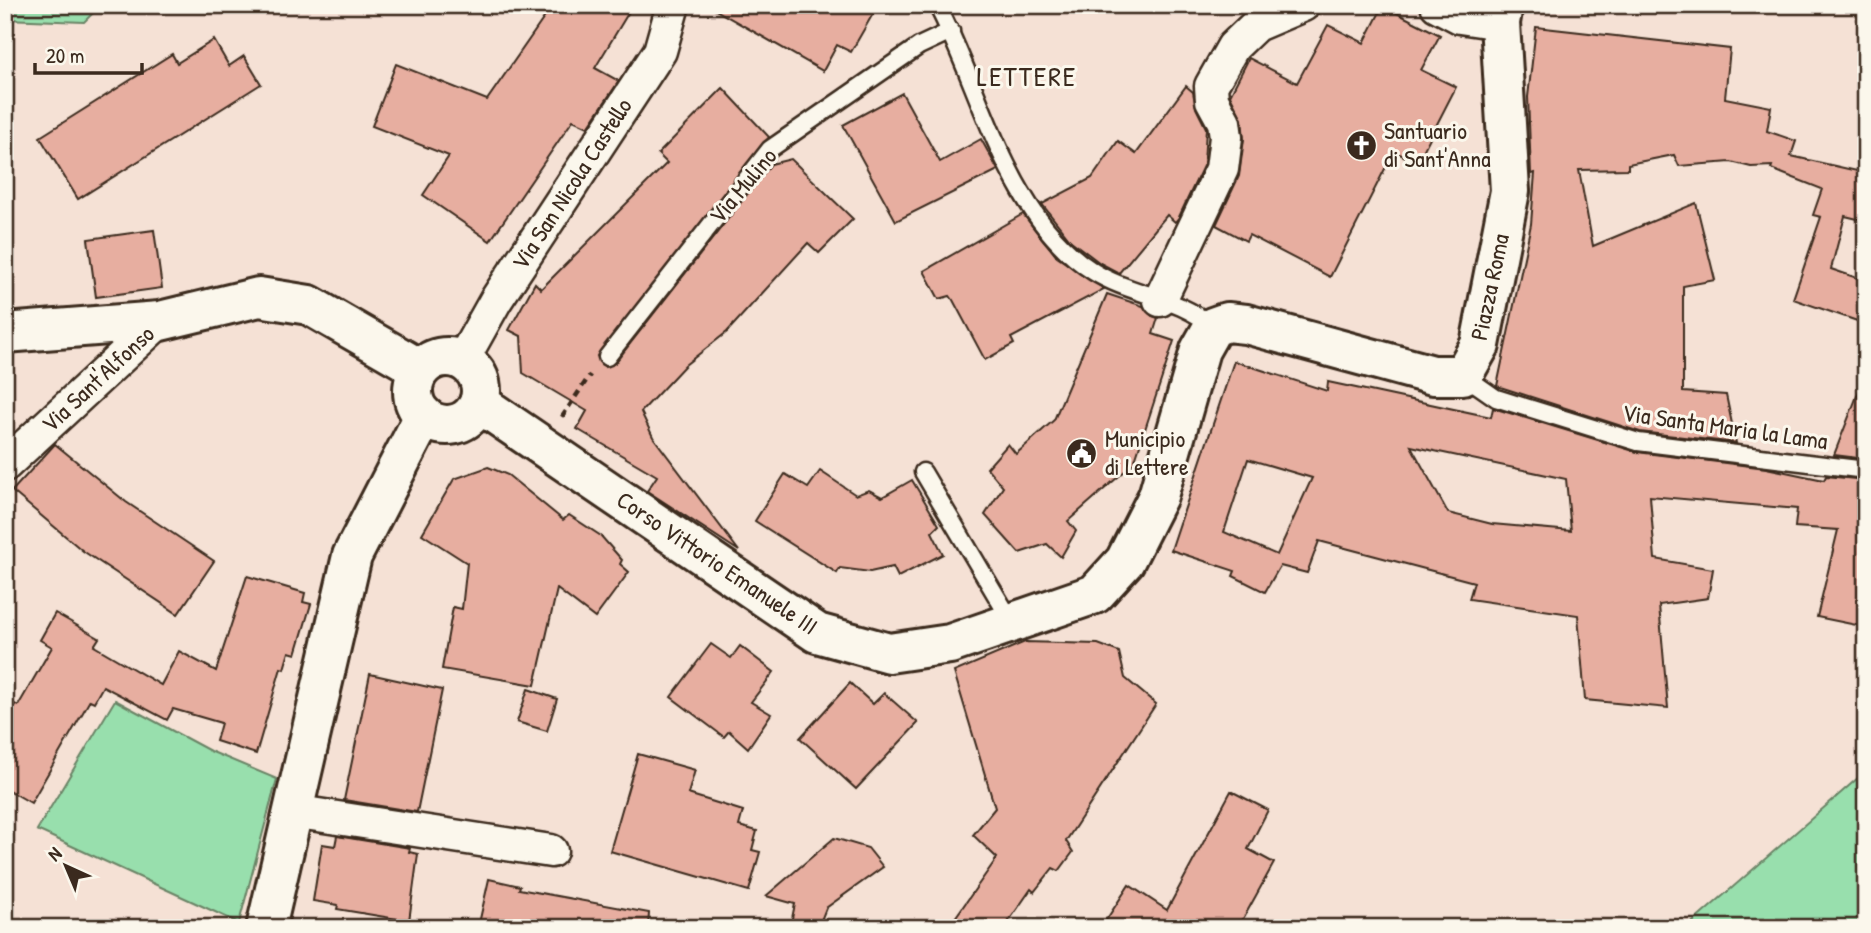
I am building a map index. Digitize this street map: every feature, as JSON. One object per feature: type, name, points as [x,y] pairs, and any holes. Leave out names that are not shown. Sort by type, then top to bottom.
[{"type":"street","name":"Via San Nicola Castello","points":[[463,359],[496,300],[660,51],[673,5]]},
{"type":"street","points":[[1160,300],[1222,169],[1226,137],[1224,122],[1212,100],[1211,86],[1233,47],[1256,24],[1303,5]]},
{"type":"street","points":[[1437,5],[1460,18],[1502,14]]},
{"type":"street","name":"Piazza Roma","points":[[1463,375],[1480,345],[1510,191],[1502,14]]},
{"type":"street","points":[[5,333],[160,321],[258,297],[309,305],[420,369]]},
{"type":"street","name":"Via Sant'Alfonso","points":[[5,466],[160,321]]},
{"type":"street","points":[[1213,327],[1227,322],[1246,324],[1433,375],[1463,375]]},
{"type":"street","name":"Corso Vittorio Emanuele III","points":[[479,403],[817,633],[889,653],[950,644],[1095,594],[1125,561],[1158,496],[1200,350],[1213,327]]},
{"type":"street","points":[[447,356],[463,359],[475,370],[481,384],[479,403],[469,418],[447,425],[432,422],[424,416],[413,398],[413,382],[420,369],[432,359],[447,356]]},
{"type":"street","points":[[266,928],[352,556],[424,416]]},
{"type":"street","points":[[292,811],[551,851]]},
{"type":"lane","points":[[937,5],[993,132],[1034,213],[1059,243],[1094,272],[1195,312],[1213,327]]},
{"type":"lane","name":"Via Mulino","points":[[607,357],[770,149],[919,46],[951,32]]},
{"type":"lane","name":"Via Santa Maria la Lama","points":[[1463,375],[1496,398],[1638,442],[1866,471]]},
{"type":"lane","points":[[923,472],[1013,624]]},
{"type":"path","points":[[547,449],[583,382],[607,357]]},
{"type":"green space","points":[[5,5],[101,5],[84,22],[5,19]]},
{"type":"green space","points":[[115,700],[210,751],[277,779],[239,923],[37,830]]},
{"type":"green space","points":[[1866,771],[1866,928],[1686,928]]},
{"type":"building","points":[[553,5],[633,5],[595,68],[619,81],[588,127],[573,120],[490,241],[423,195],[449,156],[372,126],[396,64],[487,100]]},
{"type":"building","points":[[707,5],[878,5],[851,52],[837,45],[823,71]]},
{"type":"building","name":"Santuario di Sant'Anna","points":[[1383,6],[1440,35],[1421,70],[1456,87],[1417,163],[1394,151],[1330,277],[1249,235],[1246,241],[1216,225],[1239,176],[1244,139],[1242,119],[1230,95],[1249,58],[1297,83],[1328,25],[1364,43]]},
{"type":"building","points":[[1536,27],[1730,49],[1725,98],[1771,107],[1767,131],[1796,141],[1791,156],[1866,173],[1866,221],[1845,216],[1831,269],[1866,281],[1866,324],[1793,299],[1821,217],[1813,215],[1822,189],[1771,169],[1772,166],[1751,167],[1731,162],[1679,166],[1674,155],[1628,164],[1628,169],[1579,170],[1593,246],[1696,203],[1715,280],[1683,286],[1683,392],[1726,395],[1736,443],[1640,432],[1497,386],[1531,224],[1535,173],[1531,174],[1528,97]]},
{"type":"building","points":[[214,40],[229,66],[244,56],[261,84],[78,199],[40,137],[172,54],[177,63]]},
{"type":"building","points":[[1186,86],[1193,92],[1196,108],[1206,128],[1204,164],[1179,217],[1175,222],[1167,215],[1119,273],[1100,263],[1071,241],[1042,204],[1092,178],[1118,141],[1136,154]]},
{"type":"building","points":[[723,88],[769,137],[597,356],[605,367],[615,363],[771,164],[791,159],[853,219],[819,253],[808,243],[727,332],[685,365],[641,412],[653,437],[739,551],[647,491],[657,476],[577,429],[587,411],[523,373],[521,336],[509,330],[535,283],[541,289],[667,163],[658,154]]},
{"type":"building","points":[[902,93],[940,162],[981,139],[998,170],[896,221],[843,125]]},
{"type":"building","points":[[1023,214],[1057,257],[1104,289],[1011,338],[1014,344],[985,360],[953,300],[950,296],[939,299],[924,271]]},
{"type":"building","points":[[154,230],[162,288],[96,297],[88,239]]},
{"type":"building","points":[[1107,294],[1143,306],[1152,316],[1158,318],[1153,334],[1174,341],[1134,463],[1068,521],[1076,531],[1061,557],[1047,544],[1019,553],[985,515],[1003,487],[987,468],[1008,444],[1016,454],[1054,420]]},
{"type":"building","points":[[1234,361],[1327,391],[1328,382],[1491,417],[1493,408],[1637,452],[1766,468],[1824,480],[1826,476],[1866,480],[1866,627],[1817,617],[1838,530],[1795,527],[1797,509],[1650,496],[1655,559],[1713,569],[1708,598],[1659,605],[1668,708],[1585,700],[1578,615],[1469,599],[1474,582],[1319,541],[1307,573],[1280,566],[1265,592],[1233,576],[1235,571],[1171,550]],"holes":[[[1411,446],[1566,479],[1571,531],[1492,524],[1448,513]],[[1248,459],[1312,478],[1277,555],[1224,532]]]},
{"type":"building","points":[[1864,378],[1866,459],[1834,455]]},
{"type":"building","points":[[55,444],[126,502],[214,561],[178,614],[83,551],[12,491]]},
{"type":"building","points":[[488,467],[508,475],[563,520],[569,515],[601,536],[622,560],[620,564],[629,572],[595,618],[557,589],[535,685],[442,669],[453,607],[462,609],[467,563],[422,534],[454,479]]},
{"type":"building","points":[[820,471],[856,495],[869,490],[882,497],[912,480],[939,525],[932,532],[943,554],[898,577],[893,567],[870,572],[840,568],[837,573],[755,521],[785,474],[808,488]]},
{"type":"building","points":[[247,576],[305,593],[303,602],[311,604],[296,654],[289,652],[284,669],[281,668],[256,754],[216,741],[221,723],[173,709],[167,720],[103,686],[94,702],[90,700],[31,803],[5,788],[5,699],[18,706],[52,647],[40,640],[55,613],[99,638],[94,646],[161,685],[179,651],[216,671]]},
{"type":"building","points":[[1025,642],[1098,644],[1119,652],[1125,678],[1156,704],[1066,841],[1073,852],[1059,871],[1053,868],[1034,892],[1031,889],[1004,928],[948,928],[997,858],[973,835],[995,808],[954,672]]},
{"type":"building","points":[[711,644],[731,658],[740,646],[774,672],[751,702],[771,714],[748,748],[729,731],[724,737],[671,697]]},
{"type":"building","points":[[370,674],[442,690],[417,812],[344,800]]},
{"type":"building","points":[[850,683],[873,704],[884,693],[918,723],[856,789],[800,738]]},
{"type":"building","points":[[528,689],[557,699],[547,731],[517,722]]},
{"type":"building","points":[[638,754],[695,770],[688,794],[743,811],[739,826],[757,831],[752,850],[760,852],[749,891],[610,851]]},
{"type":"building","points":[[1231,791],[1268,810],[1248,849],[1274,863],[1238,928],[1101,928],[1129,885],[1167,910]]},
{"type":"building","points":[[337,836],[410,848],[409,852],[418,854],[409,921],[337,909],[338,905],[313,901],[322,844],[335,846]]},
{"type":"building","points":[[834,838],[868,848],[883,867],[826,908],[818,928],[790,928],[795,904],[766,896]]},
{"type":"building","points":[[489,879],[520,886],[519,889],[649,913],[648,928],[478,928]]},
{"type":"place","name":"Santuario di Sant'Anna","points":[[1361,145]]},
{"type":"place","name":"Municipio di Lettere","points":[[1082,453]]},
{"type":"district","name":"LETTERE","points":[[1027,76]]}]
